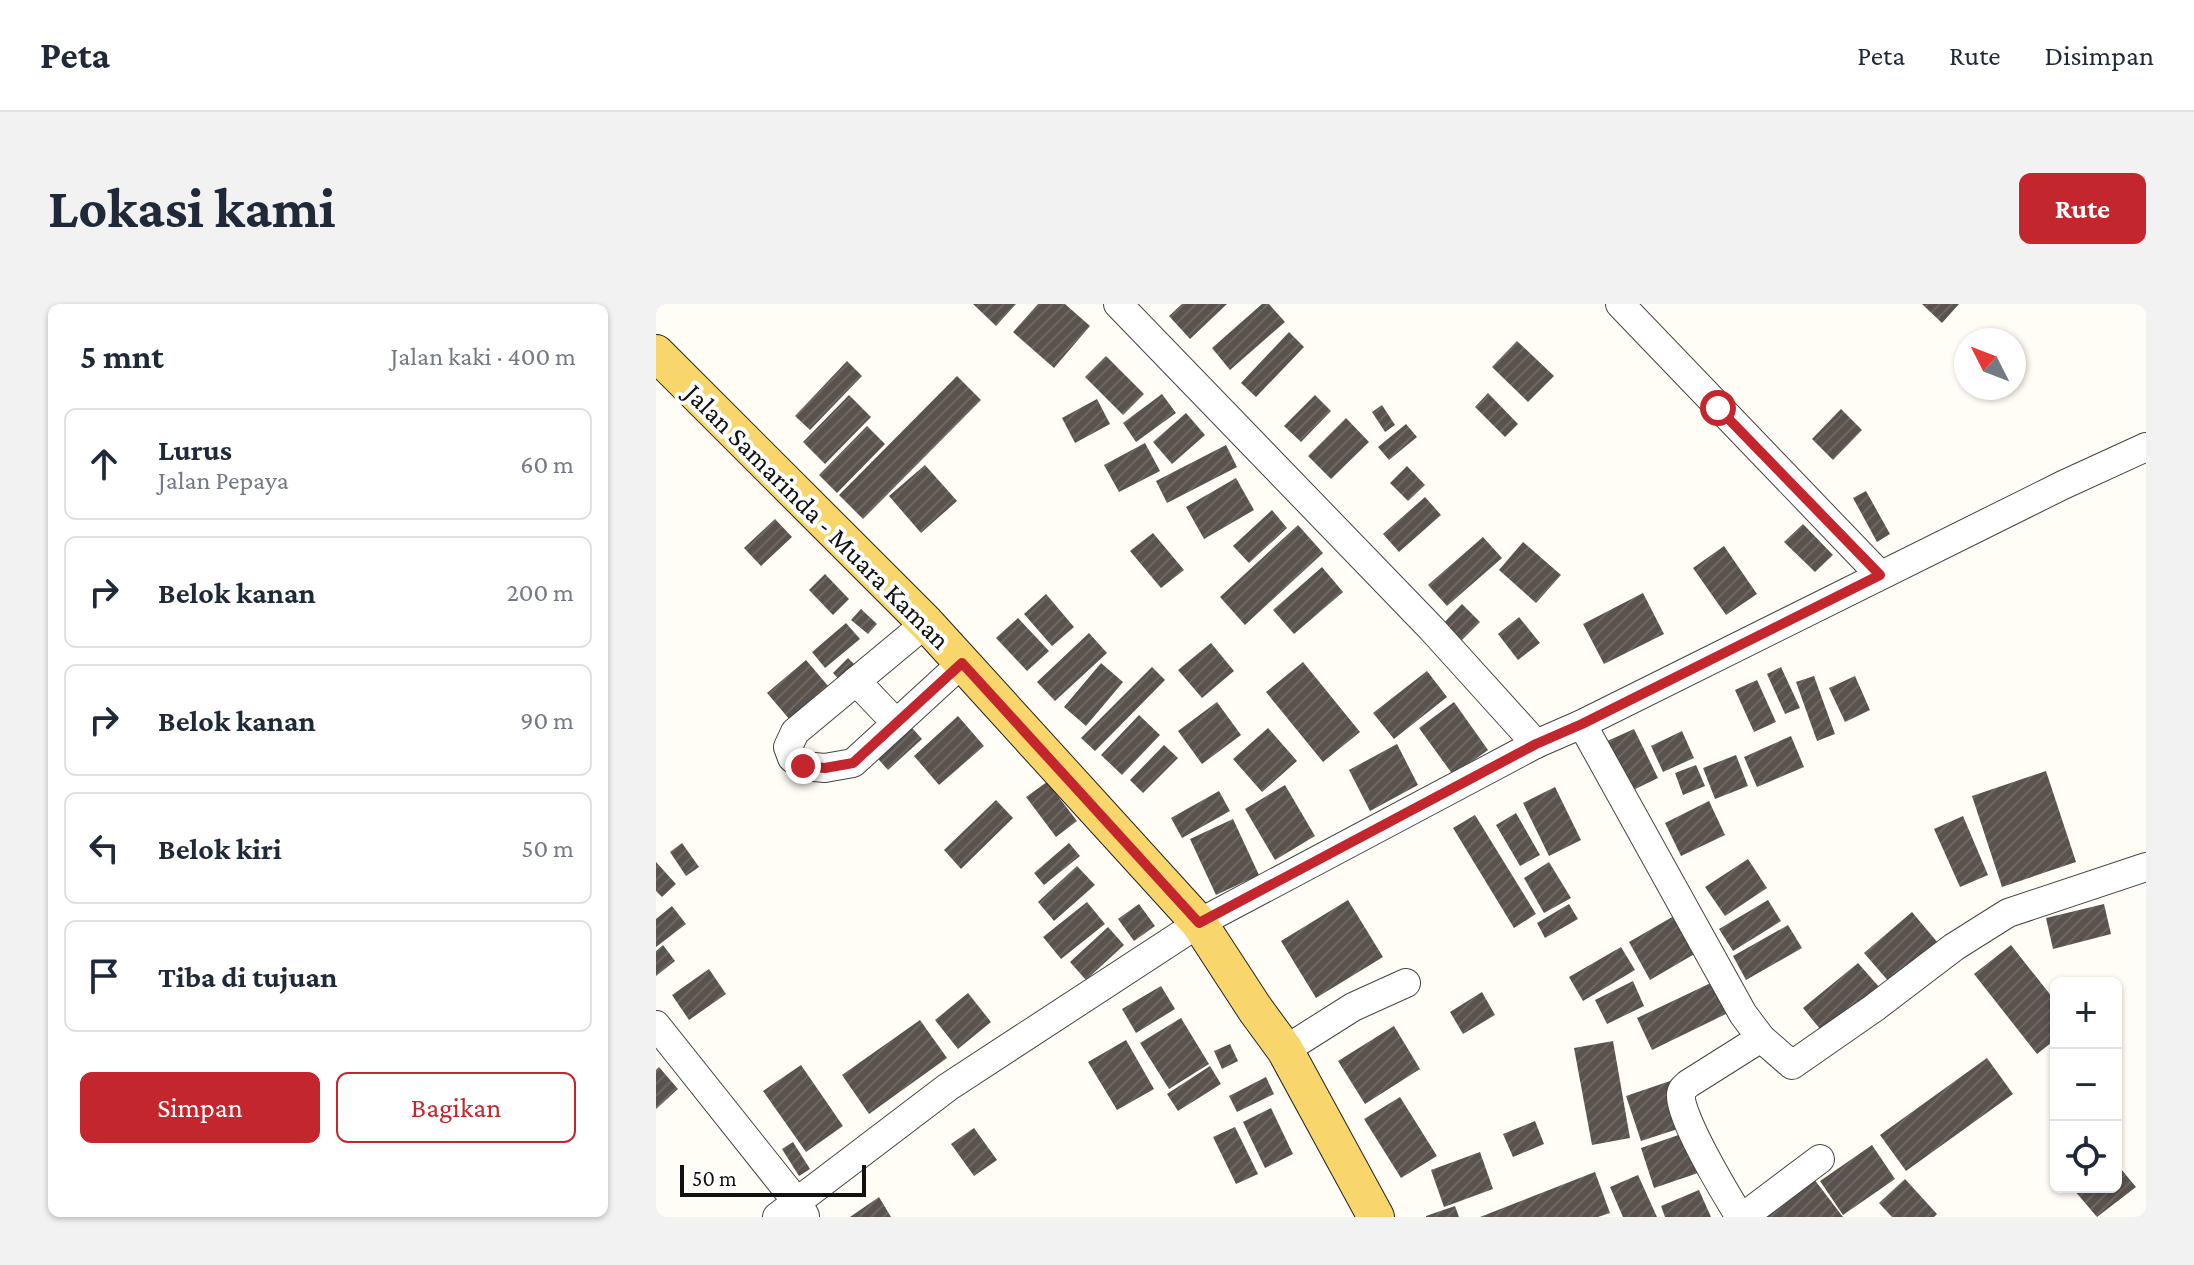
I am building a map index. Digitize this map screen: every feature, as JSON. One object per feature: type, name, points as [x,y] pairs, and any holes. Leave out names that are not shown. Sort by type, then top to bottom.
[{"type":"main road","name":"Jalan Samarinda - Muara Kaman","points":[[656,353],[926,623],[1199,923],[1285,1050],[1376,1217]]},
{"type":"street","points":[[1118,304],[1422,618],[1536,744]]},
{"type":"street","points":[[1620,304],[1880,575]]},
{"type":"street","points":[[656,1025],[793,1212],[948,1087],[1199,923],[1536,744],[2146,447]]},
{"type":"street","points":[[926,623],[795,732],[788,747],[792,758],[803,766],[825,768],[853,763],[962,663]]},
{"type":"street","points":[[856,681],[896,723]]},
{"type":"street","points":[[1582,724],[1743,1014],[1761,1038],[1792,1065],[1932,963],[2008,913],[2146,867]]},
{"type":"street","points":[[1285,1050],[1353,1007],[1406,983]]},
{"type":"street","points":[[1761,1038],[1688,1084],[1681,1094],[1681,1101],[1690,1126],[1715,1176],[1741,1217],[1820,1159]]},
{"type":"building","points":[[973,304],[1016,304],[996,326]]},
{"type":"building","points":[[1038,304],[1065,304],[1090,326],[1054,368],[1013,332]]},
{"type":"building","points":[[1182,304],[1227,304],[1190,339],[1169,316]]},
{"type":"building","points":[[1262,304],[1269,304],[1285,322],[1230,370],[1212,348]]},
{"type":"building","points":[[1922,304],[1959,304],[1942,323]]},
{"type":"building","points":[[1289,332],[1304,347],[1256,397],[1241,383]]},
{"type":"building","points":[[1517,341],[1554,376],[1528,402],[1492,367]]},
{"type":"building","points":[[1106,356],[1144,394],[1123,415],[1085,377]]},
{"type":"building","points":[[847,361],[862,376],[810,430],[795,416]]},
{"type":"building","points":[[957,376],[981,400],[863,519],[839,495]]},
{"type":"building","points":[[1488,393],[1518,424],[1505,437],[1475,407]]},
{"type":"building","points":[[1162,394],[1176,413],[1136,442],[1123,423]]},
{"type":"building","points":[[849,395],[871,417],[825,464],[803,442]]},
{"type":"building","points":[[1315,395],[1331,411],[1301,442],[1284,426]]},
{"type":"building","points":[[1097,399],[1110,424],[1075,443],[1062,418]]},
{"type":"building","points":[[1382,405],[1395,425],[1385,432],[1372,412]]},
{"type":"building","points":[[1841,409],[1862,430],[1833,460],[1812,439]]},
{"type":"building","points":[[1186,413],[1205,435],[1172,464],[1153,442]]},
{"type":"building","points":[[1346,418],[1369,442],[1331,479],[1308,456]]},
{"type":"building","points":[[1406,424],[1417,437],[1389,460],[1378,447]]},
{"type":"building","points":[[867,426],[885,444],[837,493],[819,475]]},
{"type":"building","points":[[1145,443],[1160,471],[1119,492],[1104,465]]},
{"type":"building","points":[[1226,445],[1237,467],[1167,503],[1156,481]]},
{"type":"building","points":[[925,465],[957,501],[921,533],[889,496]]},
{"type":"building","points":[[1407,466],[1425,485],[1408,501],[1390,483]]},
{"type":"building","points":[[1236,478],[1254,510],[1204,539],[1186,507]]},
{"type":"building","points":[[1866,491],[1890,534],[1877,542],[1853,498]]},
{"type":"building","points":[[1425,497],[1441,515],[1399,552],[1383,534]]},
{"type":"building","points":[[1272,510],[1287,528],[1249,563],[1233,546]]},
{"type":"building","points":[[775,519],[792,537],[761,566],[744,548]]},
{"type":"building","points":[[1803,524],[1833,555],[1815,572],[1784,542]]},
{"type":"building","points":[[1298,525],[1323,553],[1245,625],[1220,597]]},
{"type":"building","points":[[1153,533],[1184,570],[1161,588],[1130,551]]},
{"type":"building","points":[[1483,537],[1502,558],[1447,606],[1428,585]]},
{"type":"building","points":[[1523,542],[1561,575],[1536,603],[1499,570]]},
{"type":"building","points":[[1724,546],[1757,594],[1726,615],[1693,568]]},
{"type":"building","points":[[1322,567],[1343,592],[1294,634],[1273,610]]},
{"type":"building","points":[[825,574],[849,599],[833,615],[809,590]]},
{"type":"building","points":[[1643,593],[1664,634],[1604,664],[1583,624]]},
{"type":"building","points":[[1046,594],[1074,627],[1052,646],[1024,614]]},
{"type":"building","points":[[1462,604],[1480,622],[1456,646],[1438,629]]},
{"type":"building","points":[[861,609],[877,624],[868,634],[851,620]]},
{"type":"building","points":[[1519,617],[1540,643],[1518,660],[1498,634]]},
{"type":"building","points":[[1018,618],[1049,651],[1027,671],[996,638]]},
{"type":"building","points":[[846,623],[860,639],[825,668],[812,652]]},
{"type":"building","points":[[1089,633],[1107,653],[1055,701],[1037,682]]},
{"type":"building","points":[[1211,643],[1234,671],[1202,698],[1178,670]]},
{"type":"building","points":[[848,658],[859,669],[843,684],[833,673]]},
{"type":"building","points":[[806,660],[829,687],[790,720],[767,693]]},
{"type":"building","points":[[1303,662],[1360,732],[1323,762],[1266,692]]},
{"type":"building","points":[[1101,663],[1123,682],[1086,726],[1064,707]]},
{"type":"building","points":[[1152,667],[1165,680],[1095,751],[1081,738]]},
{"type":"building","points":[[1781,667],[1800,708],[1785,714],[1767,674]]},
{"type":"building","points":[[1427,671],[1447,697],[1394,739],[1373,713]]},
{"type":"building","points":[[1814,676],[1835,734],[1817,741],[1796,682]]},
{"type":"building","points":[[1855,676],[1870,710],[1845,722],[1829,688]]},
{"type":"building","points":[[1757,680],[1776,722],[1754,732],[1735,690]]},
{"type":"building","points":[[1217,702],[1241,735],[1202,764],[1178,731]]},
{"type":"building","points":[[1454,702],[1488,750],[1453,775],[1419,728]]},
{"type":"building","points":[[1139,715],[1160,735],[1122,775],[1101,755]]},
{"type":"building","points":[[958,716],[984,746],[939,785],[914,756]]},
{"type":"building","points":[[905,720],[922,739],[888,770],[871,751]]},
{"type":"building","points":[[1268,728],[1297,761],[1262,792],[1233,759]]},
{"type":"building","points":[[1634,729],[1658,778],[1629,792],[1605,742]]},
{"type":"building","points":[[1682,731],[1694,758],[1663,772],[1651,746]]},
{"type":"building","points":[[1791,736],[1804,767],[1757,787],[1744,757]]},
{"type":"building","points":[[1397,744],[1418,785],[1370,811],[1349,770]]},
{"type":"building","points":[[1164,745],[1178,758],[1143,793],[1130,780]]},
{"type":"building","points":[[1736,755],[1748,786],[1715,799],[1703,768]]},
{"type":"building","points":[[1696,765],[1705,786],[1683,795],[1675,773]]},
{"type":"building","points":[[2046,771],[2076,862],[2002,887],[1972,796]]},
{"type":"building","points":[[1047,782],[1077,821],[1056,837],[1026,797]]},
{"type":"building","points":[[1285,785],[1315,836],[1275,860],[1245,809]]},
{"type":"building","points":[[1555,787],[1581,840],[1549,856],[1523,803]]},
{"type":"building","points":[[1219,791],[1230,811],[1182,838],[1171,818]]},
{"type":"building","points":[[996,800],[1013,818],[961,869],[944,850]]},
{"type":"building","points":[[1709,801],[1725,835],[1681,856],[1665,823]]},
{"type":"building","points":[[1516,813],[1540,855],[1520,866],[1496,825]]},
{"type":"building","points":[[1475,815],[1536,914],[1514,928],[1453,828]]},
{"type":"building","points":[[1963,816],[1988,875],[1960,887],[1934,829]]},
{"type":"building","points":[[1233,819],[1259,875],[1216,895],[1190,839]]},
{"type":"building","points":[[682,843],[699,867],[686,876],[670,852]]},
{"type":"building","points":[[1069,843],[1080,856],[1044,885],[1034,873]]},
{"type":"building","points":[[1748,859],[1767,888],[1725,916],[1705,887]]},
{"type":"building","points":[[656,862],[676,884],[662,897],[656,891]]},
{"type":"building","points":[[1549,862],[1571,898],[1544,913],[1524,878]]},
{"type":"building","points":[[1077,866],[1095,885],[1054,921],[1038,902]]},
{"type":"building","points":[[1348,900],[1383,957],[1316,998],[1281,941]]},
{"type":"building","points":[[1768,900],[1781,921],[1733,951],[1719,929]]},
{"type":"building","points":[[1087,902],[1105,924],[1061,959],[1043,937]]},
{"type":"building","points":[[1139,904],[1155,926],[1134,941],[1118,919]]},
{"type":"building","points":[[1569,904],[1578,919],[1545,938],[1537,923]]},
{"type":"building","points":[[2104,904],[2111,934],[2053,949],[2046,918]]},
{"type":"building","points":[[672,906],[686,924],[656,947],[656,919]]},
{"type":"building","points":[[1681,912],[1703,949],[1650,980],[1629,942]]},
{"type":"building","points":[[1912,912],[1938,943],[1890,983],[1864,953]]},
{"type":"building","points":[[1788,925],[1802,948],[1746,980],[1733,956]]},
{"type":"building","points":[[1108,927],[1124,945],[1086,980],[1070,962]]},
{"type":"building","points":[[663,945],[675,961],[656,976],[656,951]]},
{"type":"building","points":[[2011,945],[2050,994],[2050,1044],[2037,1054],[1974,974]]},
{"type":"building","points":[[1621,947],[1635,970],[1583,1001],[1569,977]]},
{"type":"building","points":[[1858,963],[1880,988],[1824,1034],[1803,1008]]},
{"type":"building","points":[[709,969],[726,994],[689,1020],[672,995]]},
{"type":"building","points":[[1633,981],[1644,1006],[1607,1024],[1595,1000]]},
{"type":"building","points":[[1715,981],[1730,1012],[1652,1050],[1637,1018]]},
{"type":"building","points":[[1161,986],[1175,1009],[1136,1033],[1122,1009]]},
{"type":"building","points":[[1482,992],[1495,1015],[1463,1034],[1450,1012]]},
{"type":"building","points":[[968,993],[991,1022],[958,1049],[935,1020]]},
{"type":"building","points":[[1181,1018],[1209,1064],[1169,1089],[1140,1043]]},
{"type":"building","points":[[920,1020],[947,1058],[869,1114],[842,1075]]},
{"type":"building","points":[[1394,1026],[1420,1069],[1365,1104],[1338,1061]]},
{"type":"building","points":[[1126,1040],[1154,1089],[1117,1110],[1088,1062]]},
{"type":"building","points":[[1613,1041],[1630,1138],[1592,1145],[1574,1048]]},
{"type":"building","points":[[1230,1044],[1238,1061],[1222,1069],[1214,1051]]},
{"type":"building","points":[[1987,1058],[2013,1094],[1906,1171],[1880,1135]]},
{"type":"building","points":[[801,1065],[843,1126],[806,1152],[763,1091]]},
{"type":"building","points":[[1210,1066],[1221,1084],[1178,1111],[1167,1094]]},
{"type":"building","points":[[659,1067],[678,1089],[656,1109],[656,1070]]},
{"type":"building","points":[[1266,1077],[1274,1094],[1237,1112],[1229,1096]]},
{"type":"building","points":[[1673,1080],[1687,1126],[1641,1141],[1626,1096]]},
{"type":"building","points":[[1400,1097],[1437,1156],[1401,1178],[1364,1119]]},
{"type":"building","points":[[1271,1108],[1293,1154],[1265,1168],[1243,1122]]},
{"type":"building","points":[[1535,1121],[1544,1144],[1513,1157],[1503,1134]]},
{"type":"building","points":[[1235,1127],[1258,1174],[1236,1184],[1213,1137]]},
{"type":"building","points":[[974,1128],[997,1160],[974,1176],[951,1144]]},
{"type":"building","points":[[1690,1131],[1704,1171],[1654,1188],[1641,1148]]},
{"type":"building","points":[[793,1142],[810,1169],[799,1176],[782,1149]]},
{"type":"building","points":[[1872,1145],[1895,1179],[1843,1215],[1820,1181]]},
{"type":"building","points":[[1480,1152],[1493,1189],[1444,1207],[1431,1170]]},
{"type":"building","points":[[2122,1170],[2136,1187],[2097,1217],[2077,1193],[2122,1193]]},
{"type":"building","points":[[1595,1172],[1610,1213],[1598,1217],[1480,1217]]},
{"type":"building","points":[[1638,1175],[1657,1217],[1623,1217],[1610,1187]]},
{"type":"building","points":[[1814,1179],[1843,1217],[1764,1217]]},
{"type":"building","points":[[1905,1179],[1937,1214],[1934,1217],[1892,1217],[1879,1203]]},
{"type":"building","points":[[1699,1190],[1711,1217],[1665,1217],[1661,1206]]},
{"type":"building","points":[[879,1197],[891,1217],[850,1217]]},
{"type":"building","points":[[1455,1206],[1459,1217],[1426,1217],[1426,1216]]},
{"type":"route","points":[[803,766],[825,768],[853,763],[962,663],[1199,923],[1536,744],[1880,575],[1718,408]]}]
